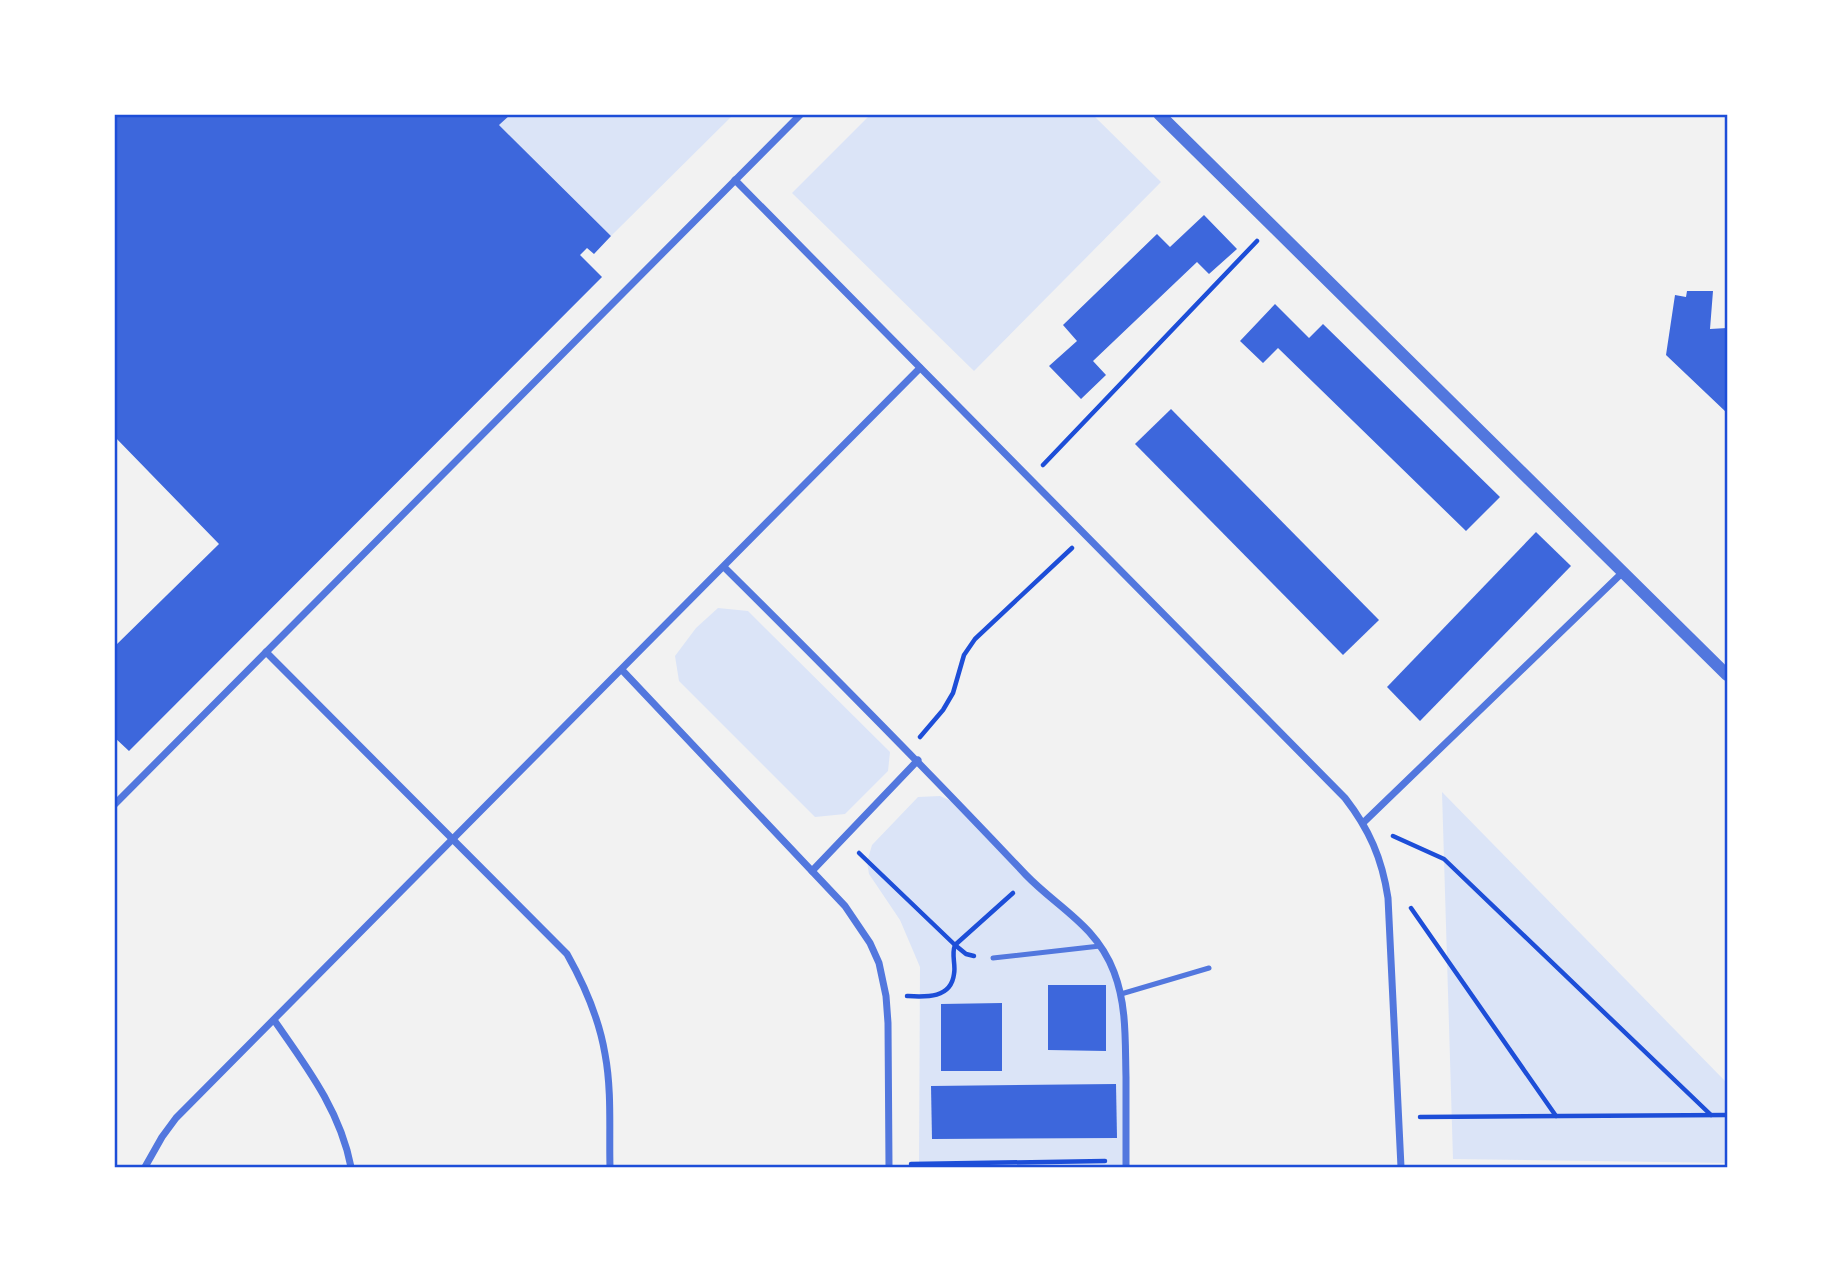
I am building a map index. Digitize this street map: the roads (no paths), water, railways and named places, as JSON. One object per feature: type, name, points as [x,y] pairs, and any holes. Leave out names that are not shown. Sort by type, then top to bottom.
[{"type":"street","points":[[114,805],[802,114]]},
{"type":"street","points":[[1159,114],[1727,675]]},
{"type":"street","points":[[735,180],[1345,798],[1364,822],[1383,869],[1388,898],[1401,1167]]},
{"type":"street","points":[[145,1167],[176,1118],[920,368]]},
{"type":"street","points":[[724,567],[918,760],[1029,878],[1084,925],[1100,946],[1113,970],[1125,1019],[1126,1164]]},
{"type":"street","points":[[1364,822],[1623,572]]},
{"type":"street","points":[[266,652],[567,954],[598,1020],[606,1055],[610,1167]]},
{"type":"street","points":[[622,670],[859,923],[879,963],[886,996],[889,1166]]},
{"type":"street","points":[[812,870],[918,760]]},
{"type":"street","points":[[274,1020],[336,1116],[351,1167]]},
{"type":"lane","points":[[993,958],[1100,946]]},
{"type":"lane","points":[[1121,994],[1209,968]]}]
